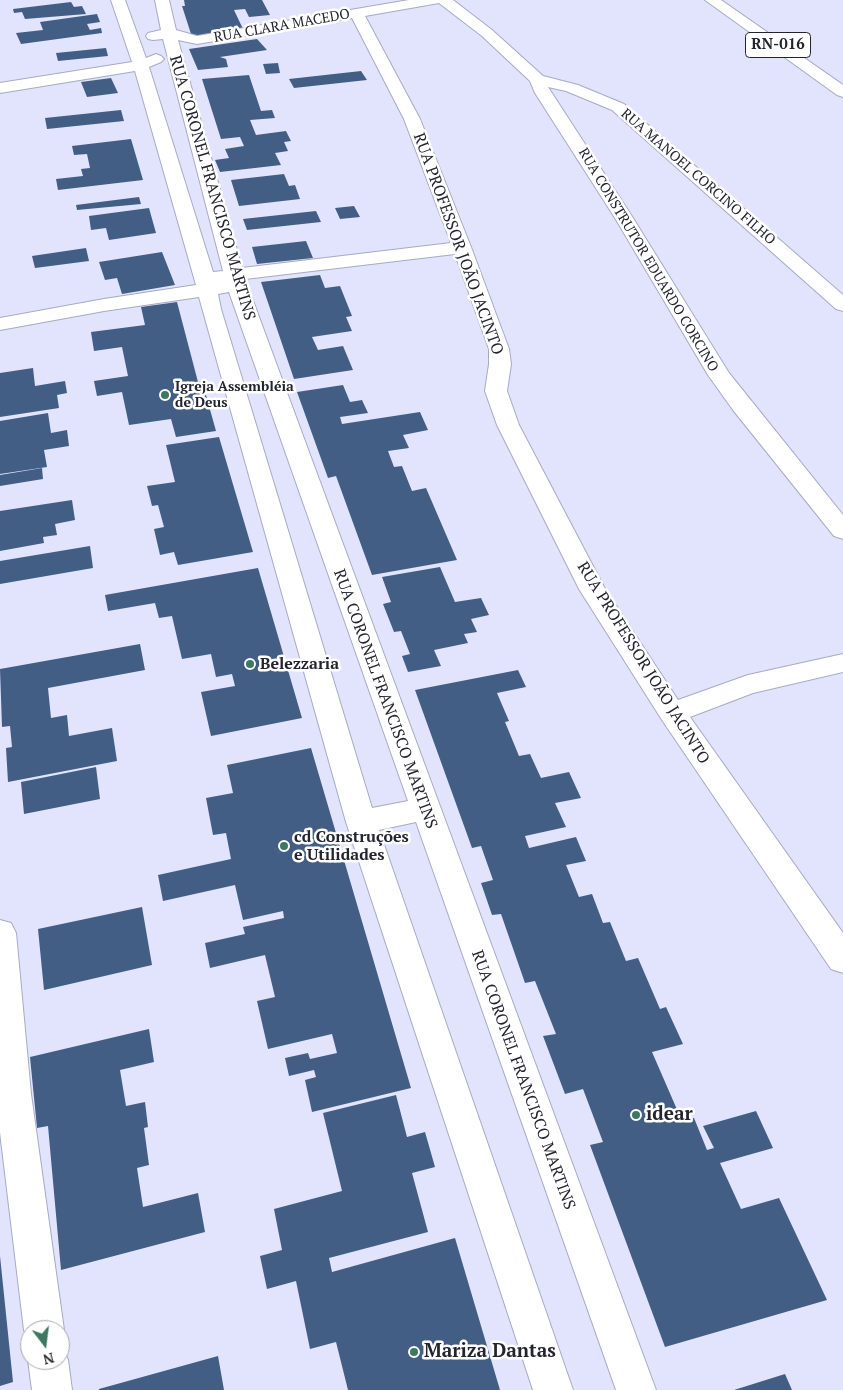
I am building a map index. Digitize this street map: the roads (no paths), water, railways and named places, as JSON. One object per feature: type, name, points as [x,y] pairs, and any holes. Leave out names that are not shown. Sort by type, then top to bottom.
[{"type":"street","name":"RUA CORONEL FRANCISCO MARTINS","points":[[118,0],[141,65],[206,284],[361,822],[553,1390]]},
{"type":"street","name":"RUA CORONEL FRANCISCO MARTINS","points":[[162,0],[171,42],[236,281],[424,809],[636,1390]]},
{"type":"street","name":"RUA CLARA MACEDO","points":[[131,39],[171,42],[197,40],[434,0]]},
{"type":"street","name":"RUA CONSTRUTOR EDUARDO CORCINO","points":[[444,0],[487,33],[537,80],[542,93],[561,119],[624,218],[719,375],[746,412],[843,531]]},
{"type":"street","name":"RN-016","points":[[712,0],[843,92]]},
{"type":"street","name":"RUA PROFESSOR JOÃO JACINTO","points":[[357,14],[412,119],[462,247],[499,349],[500,364],[496,391],[508,425],[592,588],[672,713],[843,959]]},
{"type":"street","points":[[0,88],[141,65],[171,42]]},
{"type":"street","name":"RUA MANOEL CORCINO FILHO","points":[[537,80],[572,88],[618,107],[843,305]]},
{"type":"street","points":[[561,119],[618,107]]},
{"type":"street","points":[[0,324],[206,284],[462,247]]},
{"type":"street","points":[[672,713],[748,685],[843,663]]},
{"type":"street","points":[[361,822],[424,809]]},
{"type":"street","points":[[0,933],[13,1094],[43,1320]]},
{"type":"street","points":[[49,1370],[52,1390]]},
{"type":"place","name":"Igreja Assembléia de Deus","points":[[165,395]]},
{"type":"place","name":"Belezzaria","points":[[250,664]]},
{"type":"place","name":"cd Construções e Utilidades","points":[[284,846]]},
{"type":"place","name":"idear","points":[[636,1115]]},
{"type":"place","name":"Mariza Dantas","points":[[414,1352]]}]
